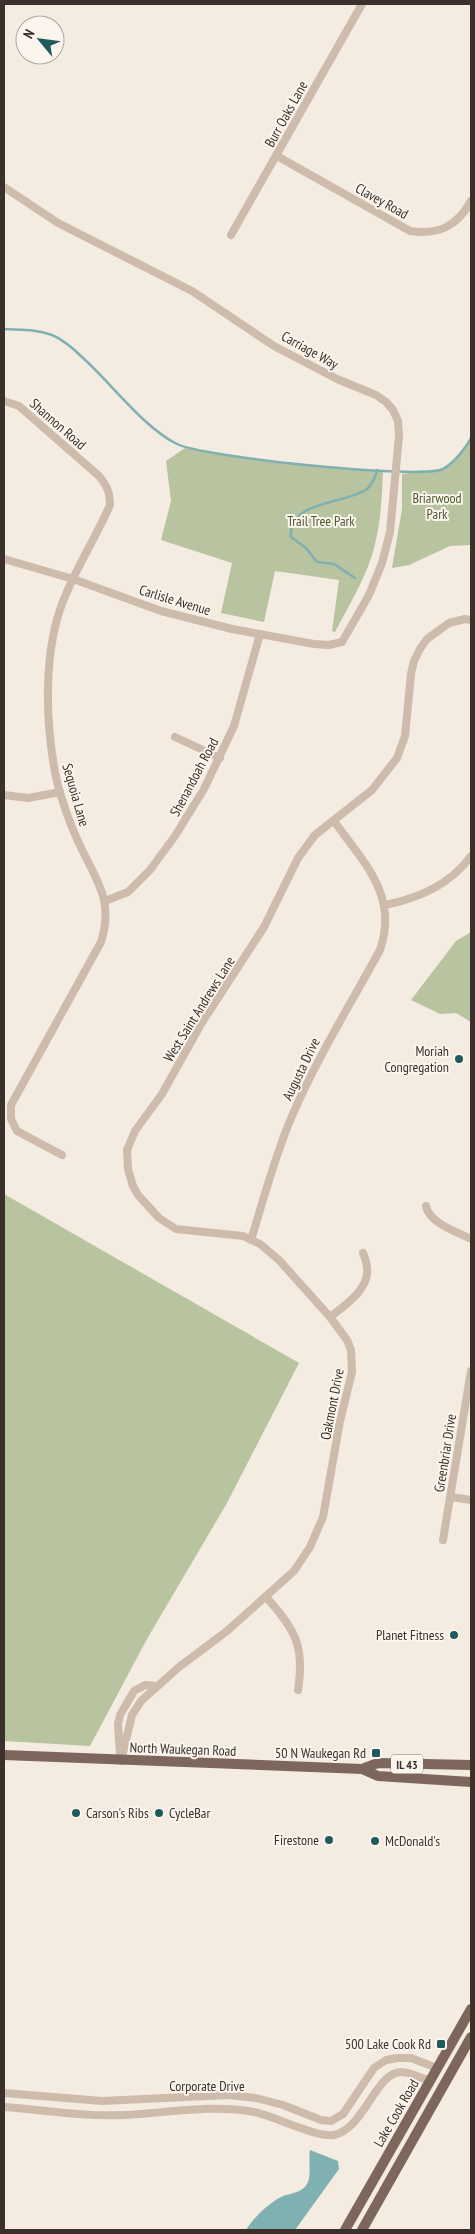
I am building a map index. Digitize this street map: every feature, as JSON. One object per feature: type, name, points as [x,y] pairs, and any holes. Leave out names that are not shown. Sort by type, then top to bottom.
[{"type":"main road","name":"North Waukegan Road","points":[[4,1755],[362,1769],[378,1776],[471,1782]]},
{"type":"main road","name":"North Waukegan Road","points":[[362,1769],[378,1763],[471,1765]]},
{"type":"main road","name":"Lake Cook Road","points":[[345,2230],[471,2009]]},
{"type":"main road","name":"Lake Cook Road","points":[[362,2230],[471,2037]]},
{"type":"street","name":"Burr Oaks Lane","points":[[231,235],[362,4]]},
{"type":"street","name":"Clavey Road","points":[[277,156],[410,231],[431,232],[447,227],[464,213],[471,201]]},
{"type":"street","name":"Carriage Way","points":[[4,187],[58,223],[192,291],[274,346],[337,379],[376,395],[386,402],[398,421],[398,454],[390,532],[382,563],[369,595],[342,642]]},
{"type":"street","name":"Shannon Road","points":[[4,401],[19,406],[93,471]]},
{"type":"street","name":"Sequoia Lane","points":[[62,1155],[17,1131],[10,1115],[12,1100],[101,942],[107,918],[103,890],[77,839],[60,792],[48,718],[52,648],[60,611],[73,579],[110,505],[108,487],[93,471]]},
{"type":"street","name":"Carlisle Avenue","points":[[4,559],[73,579],[161,611],[260,634],[314,644],[329,645],[342,642]]},
{"type":"street","name":"West Saint Andrews Lane","points":[[130,1179],[127,1150],[135,1131],[162,1094],[201,1024],[264,928],[302,852],[315,835],[372,790],[396,758],[405,736],[411,674],[414,661],[420,649],[432,635],[449,623],[465,619],[471,620]]},
{"type":"street","name":"Shenandoah Road","points":[[105,901],[128,892],[150,870],[190,814],[220,758],[234,726],[260,634]]},
{"type":"street","points":[[174,737],[220,758]]},
{"type":"street","points":[[4,795],[28,798],[60,792]]},
{"type":"street","points":[[334,821],[373,874],[385,906],[410,900],[449,880],[471,856]]},
{"type":"street","name":"Augusta Drive","points":[[252,1240],[276,1156],[292,1117],[318,1060],[380,950],[386,927],[385,906]]},
{"type":"street","name":"Oakmont Drive","points":[[121,1761],[118,1724],[120,1715],[134,1692],[145,1685],[156,1686],[227,1631],[300,1564],[318,1531],[323,1517],[340,1421],[352,1372],[352,1359],[347,1340],[330,1318],[274,1256],[252,1240],[243,1236],[176,1229],[158,1218],[148,1208],[138,1195],[130,1179]]},
{"type":"street","points":[[426,1206],[430,1216],[471,1239]]},
{"type":"street","points":[[330,1318],[355,1295],[367,1277],[368,1268],[363,1253]]},
{"type":"street","name":"Greenbriar Drive","points":[[444,1540],[471,1371]]},
{"type":"street","points":[[451,1497],[471,1500]]},
{"type":"street","points":[[266,1597],[290,1625],[300,1648],[301,1671],[298,1690]]},
{"type":"street","name":"Corporate Drive","points":[[4,2093],[102,2101],[229,2095],[256,2098],[283,2105],[321,2120],[331,2121],[342,2114],[374,2068],[386,2060],[411,2058],[437,2068]]},
{"type":"street","name":"Corporate Drive","points":[[4,2107],[102,2115],[228,2109],[254,2112],[279,2118],[318,2134],[332,2135],[344,2131],[353,2124],[364,2112],[385,2080],[393,2073],[401,2072],[430,2081]]},
{"type":"green space","name":"Briarwood Park","points":[[471,438],[471,545],[450,546],[409,565],[392,568],[402,509],[402,474],[443,469],[453,462]]},
{"type":"green space","name":"Trail Tree Park","points":[[185,448],[271,462],[383,471],[380,517],[372,555],[358,589],[335,632],[332,631],[339,580],[275,571],[264,622],[221,613],[232,563],[161,540],[171,501],[166,461]]},
{"type":"green space","points":[[471,932],[471,1022],[456,1013],[440,1014],[411,1000],[456,941]]},
{"type":"green space","points":[[4,1194],[299,1363],[227,1503],[147,1639],[90,1746],[4,1741]]},
{"type":"water","points":[[310,2150],[338,2161],[339,2169],[295,2230],[246,2230],[267,2206],[283,2196],[305,2187],[309,2176]]},
{"type":"waterway","points":[[4,329],[40,332],[61,339],[94,368],[152,427],[177,444],[195,449],[311,466],[395,472],[426,472],[443,469],[451,463],[466,447],[471,438]]},
{"type":"waterway","points":[[355,578],[334,564],[317,562],[306,548],[291,537],[292,526],[297,517],[305,511],[366,490],[373,481],[377,470]]},
{"type":"place","name":"Moriah Congregation","points":[[459,1059]]},
{"type":"place","name":"Planet Fitness","points":[[454,1635]]},
{"type":"place","name":"50 N Waukegan Rd","points":[[376,1753]]},
{"type":"place","name":"Carson's Ribs","points":[[76,1813]]},
{"type":"place","name":"CycleBar","points":[[159,1813]]},
{"type":"place","name":"Firestone","points":[[329,1840]]},
{"type":"place","name":"McDonald's","points":[[375,1841]]},
{"type":"place","name":"500 Lake Cook Rd","points":[[441,2044]]}]
